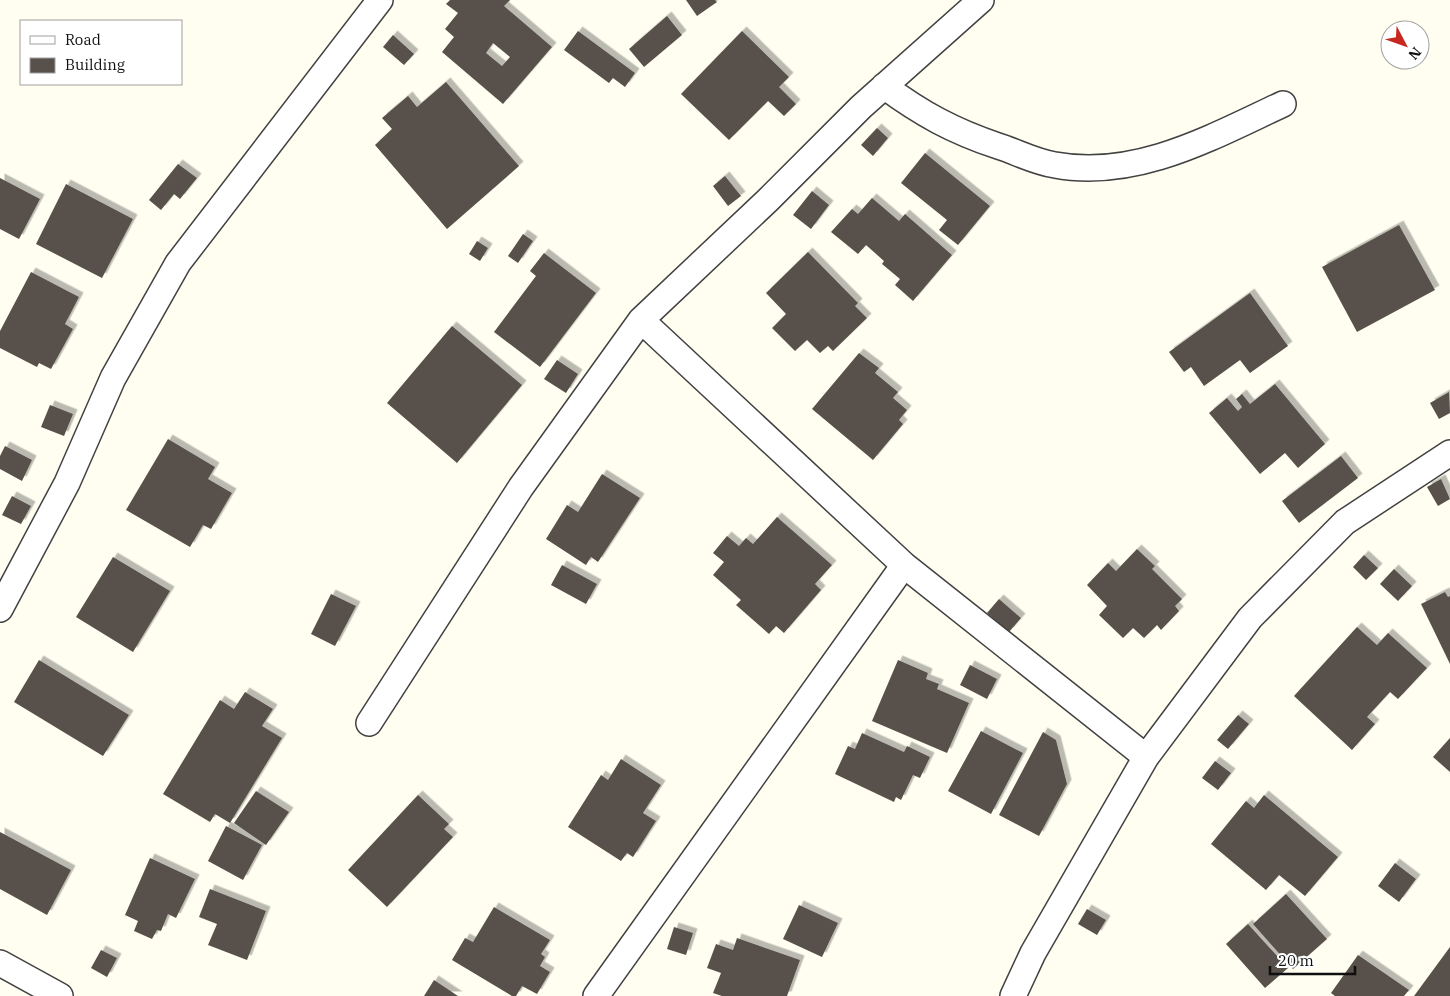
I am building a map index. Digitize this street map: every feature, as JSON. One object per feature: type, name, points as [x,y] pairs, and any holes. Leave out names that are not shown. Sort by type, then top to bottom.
[{"type":"street","points":[[0,609],[67,483],[113,378],[178,263],[380,0]]},
{"type":"street","points":[[369,723],[520,487],[641,320],[884,86],[981,0]]},
{"type":"street","points":[[884,86],[930,118],[980,142],[1053,165],[1076,168],[1120,166],[1151,160],[1219,134],[1283,104]]},
{"type":"street","points":[[641,320],[904,565],[1146,758]]},
{"type":"street","points":[[1013,996],[1033,953],[1146,758],[1250,618],[1345,522],[1450,453]]},
{"type":"street","points":[[596,996],[904,565]]},
{"type":"street","points":[[0,963],[60,996]]},
{"type":"building","points":[[450,0],[510,0],[504,6],[552,47],[503,104],[442,52],[454,37],[445,29],[458,13],[446,4]],"holes":[[[493,43],[510,57],[502,66],[486,53]]]},
{"type":"building","points":[[686,0],[715,0],[717,2],[697,16]]},
{"type":"building","points":[[667,16],[682,35],[644,67],[629,49]]},
{"type":"building","points":[[578,31],[635,73],[625,87],[613,78],[609,83],[564,50]]},
{"type":"building","points":[[742,31],[789,77],[779,87],[796,104],[784,116],[768,101],[729,140],[681,94]]},
{"type":"building","points":[[393,35],[414,54],[404,65],[383,47]]},
{"type":"building","points":[[446,82],[519,166],[447,229],[375,145],[392,129],[382,118],[408,96],[417,107]]},
{"type":"building","points":[[877,128],[888,138],[873,156],[861,145]]},
{"type":"building","points":[[925,153],[990,206],[958,245],[939,230],[947,220],[901,183]]},
{"type":"building","points":[[178,164],[197,178],[180,199],[174,194],[161,210],[149,200]]},
{"type":"building","points":[[725,176],[741,196],[728,206],[713,186]]},
{"type":"building","points":[[0,178],[40,199],[19,239],[0,229]]},
{"type":"building","points":[[66,184],[133,219],[102,278],[36,244]]},
{"type":"building","points":[[812,191],[829,205],[811,229],[793,215]]},
{"type":"building","points":[[872,198],[899,221],[905,214],[952,255],[913,301],[895,285],[900,279],[882,264],[884,261],[866,245],[858,254],[831,232],[852,209],[858,214]]},
{"type":"building","points":[[1399,225],[1435,290],[1357,332],[1322,267]]},
{"type":"building","points":[[523,234],[533,241],[518,263],[508,256]]},
{"type":"building","points":[[477,241],[488,248],[480,261],[469,254]]},
{"type":"building","points":[[808,252],[858,303],[855,306],[867,318],[833,351],[828,346],[820,353],[807,340],[795,351],[772,328],[786,314],[766,293]]},
{"type":"building","points":[[544,253],[596,293],[540,367],[494,332],[536,276],[530,271]]},
{"type":"building","points":[[31,272],[79,297],[65,324],[73,329],[51,369],[39,363],[37,367],[0,348],[0,331]]},
{"type":"building","points":[[1250,293],[1288,346],[1250,373],[1240,360],[1204,386],[1191,367],[1184,372],[1169,352]]},
{"type":"building","points":[[452,326],[522,385],[457,463],[387,403]]},
{"type":"building","points":[[859,353],[879,368],[875,373],[898,392],[893,398],[907,410],[899,420],[903,424],[873,460],[812,409]]},
{"type":"building","points":[[557,360],[578,374],[566,393],[544,379]]},
{"type":"building","points":[[1275,384],[1325,444],[1298,468],[1285,453],[1260,474],[1209,413],[1227,398],[1238,411],[1242,407],[1236,399],[1242,394],[1250,404]]},
{"type":"building","points":[[1449,392],[1450,413],[1439,419],[1430,403]]},
{"type":"building","points":[[50,405],[73,414],[64,436],[41,427]]},
{"type":"building","points":[[168,439],[215,467],[208,479],[232,493],[211,529],[203,525],[190,547],[126,510]]},
{"type":"building","points":[[5,446],[32,460],[22,481],[0,469],[0,456]]},
{"type":"building","points":[[1341,456],[1358,478],[1299,523],[1282,501]]},
{"type":"building","points":[[602,474],[640,498],[598,562],[591,557],[586,565],[546,539],[567,505],[578,512]]},
{"type":"building","points":[[1441,479],[1450,499],[1438,506],[1427,487]]},
{"type":"building","points":[[12,496],[31,506],[21,524],[2,515]]},
{"type":"building","points":[[777,517],[832,565],[815,584],[821,590],[784,633],[776,626],[769,634],[736,605],[741,600],[713,575],[724,562],[713,553],[727,536],[739,546],[746,538],[753,544]]},
{"type":"building","points":[[1137,549],[1155,566],[1152,569],[1182,599],[1175,606],[1179,611],[1161,630],[1157,625],[1144,638],[1133,628],[1123,638],[1099,615],[1107,606],[1087,585],[1108,563],[1116,571]]},
{"type":"building","points":[[1364,555],[1378,568],[1366,580],[1353,567]]},
{"type":"building","points":[[113,557],[170,591],[133,652],[76,617]]},
{"type":"building","points":[[562,565],[597,584],[586,604],[551,585]]},
{"type":"building","points":[[1394,569],[1412,586],[1398,601],[1380,584]]},
{"type":"building","points":[[1445,592],[1448,597],[1450,596],[1450,664],[1421,604]]},
{"type":"building","points":[[331,594],[356,606],[335,646],[311,634]]},
{"type":"building","points":[[999,599],[1021,618],[1009,632],[987,613]]},
{"type":"building","points":[[1357,627],[1377,645],[1388,633],[1427,668],[1398,699],[1390,692],[1367,717],[1375,724],[1352,750],[1294,696]]},
{"type":"building","points":[[39,660],[129,715],[103,756],[14,702]]},
{"type":"building","points":[[898,660],[928,673],[926,679],[939,684],[937,689],[969,703],[947,753],[872,721]]},
{"type":"building","points":[[970,665],[997,679],[987,699],[960,685]]},
{"type":"building","points":[[245,692],[273,709],[262,726],[282,738],[230,823],[215,814],[210,822],[163,794],[220,700],[234,709]]},
{"type":"building","points":[[1238,715],[1249,724],[1228,749],[1217,740]]},
{"type":"building","points":[[981,731],[1023,753],[991,814],[948,791]]},
{"type":"building","points":[[1043,732],[1056,740],[1067,784],[1039,836],[999,815]]},
{"type":"building","points":[[862,733],[904,752],[907,746],[930,757],[920,778],[913,775],[901,800],[896,797],[894,802],[835,774],[848,746],[855,749]]},
{"type":"building","points":[[1450,738],[1450,772],[1433,757]]},
{"type":"building","points":[[621,759],[661,785],[643,813],[656,821],[633,857],[627,853],[621,861],[568,827],[601,775],[608,780]]},
{"type":"building","points":[[1215,761],[1231,773],[1218,790],[1202,778]]},
{"type":"building","points":[[256,791],[289,812],[266,845],[234,823]]},
{"type":"building","points":[[418,795],[449,824],[444,829],[453,837],[387,907],[348,870]]},
{"type":"building","points":[[1264,795],[1338,857],[1305,896],[1279,875],[1266,890],[1211,844],[1246,801],[1254,808]]},
{"type":"building","points":[[226,826],[262,845],[243,880],[208,861]]},
{"type":"building","points":[[0,832],[71,870],[47,915],[0,889]]},
{"type":"building","points":[[150,858],[195,879],[176,918],[168,914],[161,931],[157,930],[152,939],[134,931],[138,921],[125,915]]},
{"type":"building","points":[[1395,863],[1416,879],[1399,902],[1378,886]]},
{"type":"building","points":[[210,889],[266,911],[247,960],[208,945],[217,924],[199,917]]},
{"type":"building","points":[[1286,894],[1327,939],[1293,969],[1253,924]]},
{"type":"building","points":[[799,905],[838,923],[822,957],[783,939]]},
{"type":"building","points":[[494,907],[550,940],[541,954],[545,957],[540,966],[550,972],[537,994],[522,986],[516,996],[512,996],[452,960],[465,938],[473,942]]},
{"type":"building","points":[[1087,909],[1106,920],[1097,935],[1078,924]]},
{"type":"building","points":[[1248,924],[1288,968],[1265,988],[1226,944]]},
{"type":"building","points":[[674,927],[693,933],[686,955],[667,949]]},
{"type":"building","points":[[737,938],[800,960],[787,996],[722,996],[713,993],[721,973],[707,968],[716,944],[733,950]]},
{"type":"building","points":[[1450,947],[1450,996],[1414,996]]},
{"type":"building","points":[[101,950],[117,958],[107,977],[91,968]]},
{"type":"building","points":[[1358,955],[1409,990],[1404,996],[1335,996],[1331,993]]},
{"type":"building","points":[[434,980],[458,996],[424,996]]}]
